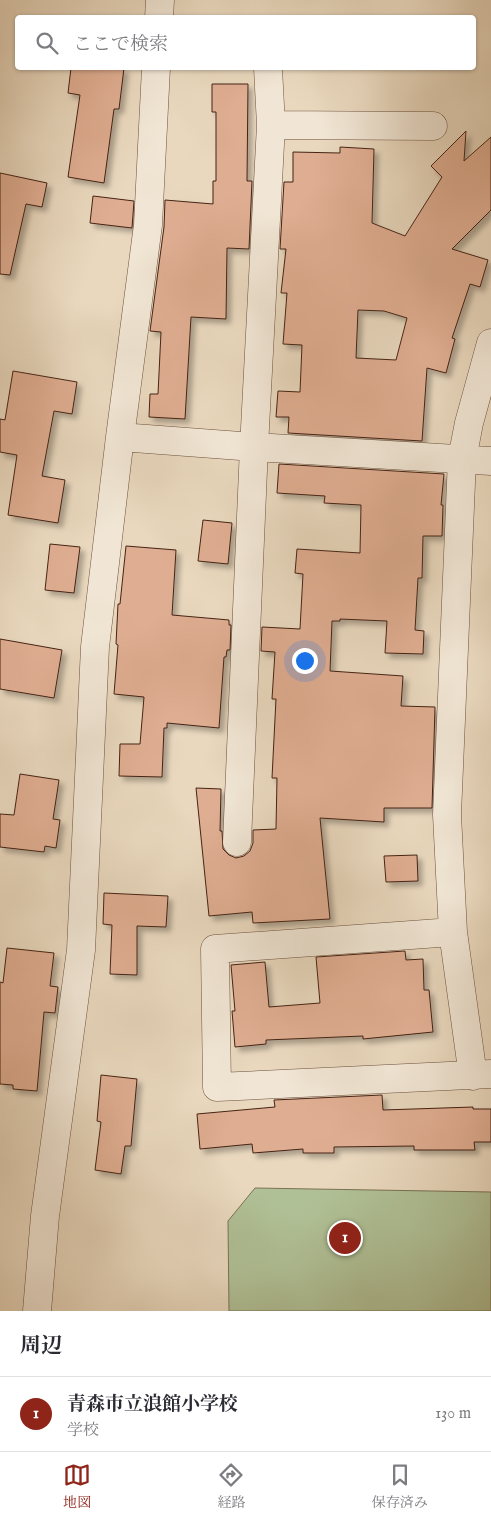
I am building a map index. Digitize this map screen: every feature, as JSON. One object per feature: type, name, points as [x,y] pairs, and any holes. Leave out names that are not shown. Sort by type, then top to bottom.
[{"type":"street","points":[[159,15],[160,0]]},
{"type":"street","points":[[37,1311],[45,1216],[81,950],[95,647],[148,225],[156,70]]},
{"type":"street","points":[[237,842],[254,448],[271,125],[268,70]]},
{"type":"street","points":[[271,125],[433,126]]},
{"type":"street","points":[[453,932],[215,948],[217,1087],[482,1075],[453,932],[447,815],[462,459],[469,423],[491,343]]},
{"type":"street","points":[[120,437],[254,448],[491,461]]},
{"type":"green space","points":[[255,1188],[491,1192],[491,1311],[229,1311],[228,1221]]},
{"type":"building","points":[[71,70],[124,70],[119,109],[114,109],[104,183],[68,177],[80,95],[68,93]]},
{"type":"building","points":[[212,84],[248,84],[247,181],[252,181],[249,249],[227,248],[226,319],[191,317],[185,419],[149,417],[150,394],[158,394],[161,332],[150,331],[164,227],[165,200],[213,204],[213,181],[216,181],[216,112],[212,112]]},
{"type":"building","points":[[466,131],[464,161],[491,137],[491,210],[452,249],[488,260],[480,287],[470,284],[452,338],[455,339],[446,373],[427,368],[422,441],[288,433],[289,417],[276,417],[278,391],[300,392],[302,345],[283,344],[287,293],[281,293],[286,249],[280,249],[284,182],[293,182],[293,152],[340,153],[340,147],[374,149],[372,223],[405,236],[442,177],[431,166]],"holes":[[[358,310],[384,311],[407,318],[396,360],[356,358]]]},
{"type":"building","points":[[0,173],[47,183],[42,207],[26,204],[10,275],[0,274]]},
{"type":"building","points":[[93,196],[134,201],[132,228],[90,223]]},
{"type":"building","points":[[13,371],[77,382],[72,414],[54,411],[42,476],[65,480],[58,523],[8,515],[17,455],[0,452],[0,419],[5,420]]},
{"type":"building","points":[[279,464],[444,474],[441,505],[443,505],[442,536],[423,536],[422,578],[418,578],[415,630],[424,631],[423,654],[385,653],[387,621],[340,619],[340,621],[332,621],[330,671],[403,676],[401,706],[435,707],[432,808],[384,808],[384,822],[320,818],[330,919],[253,923],[252,912],[209,916],[196,788],[221,789],[220,831],[222,831],[223,849],[229,855],[236,858],[244,856],[250,851],[253,843],[253,830],[276,829],[277,778],[272,778],[276,699],[272,699],[275,652],[261,651],[262,627],[300,629],[303,574],[295,573],[297,549],[360,553],[361,505],[324,503],[325,496],[277,493]]},
{"type":"building","points":[[203,520],[232,523],[228,564],[198,561]]},
{"type":"building","points":[[50,544],[80,547],[74,593],[45,590]]},
{"type":"building","points":[[126,546],[176,550],[172,615],[229,620],[229,625],[231,625],[230,650],[227,650],[226,657],[224,657],[219,728],[167,723],[167,728],[164,728],[162,777],[119,776],[120,744],[140,744],[144,697],[114,694],[118,645],[116,644],[118,604],[120,604]]},
{"type":"building","points":[[0,639],[62,650],[54,698],[0,689]]},
{"type":"building","points":[[20,774],[59,780],[53,819],[60,820],[56,848],[45,846],[44,852],[0,847],[0,814],[14,815]]},
{"type":"building","points":[[417,855],[418,881],[386,882],[384,856]]},
{"type":"building","points":[[104,893],[168,896],[166,927],[137,926],[137,975],[110,974],[112,925],[103,924]]},
{"type":"building","points":[[7,948],[54,953],[50,986],[58,987],[55,1013],[44,1012],[37,1091],[13,1089],[13,1085],[0,1084],[0,982],[3,983]]},
{"type":"building","points":[[405,951],[406,960],[423,959],[424,990],[429,990],[433,1032],[363,1039],[363,1036],[266,1040],[266,1044],[235,1047],[232,1011],[235,1011],[231,965],[265,962],[269,1007],[320,1003],[316,957]]},
{"type":"building","points":[[101,1075],[137,1079],[131,1146],[125,1146],[121,1174],[95,1170],[101,1122],[97,1121]]},
{"type":"building","points":[[382,1095],[383,1110],[473,1107],[473,1109],[491,1109],[491,1142],[474,1142],[475,1150],[414,1150],[414,1146],[334,1147],[334,1153],[303,1153],[303,1149],[253,1153],[252,1144],[200,1149],[197,1114],[275,1107],[274,1100]]},
{"type":"place","name":"青森市立浪館小学校","points":[[345,1238]]}]
